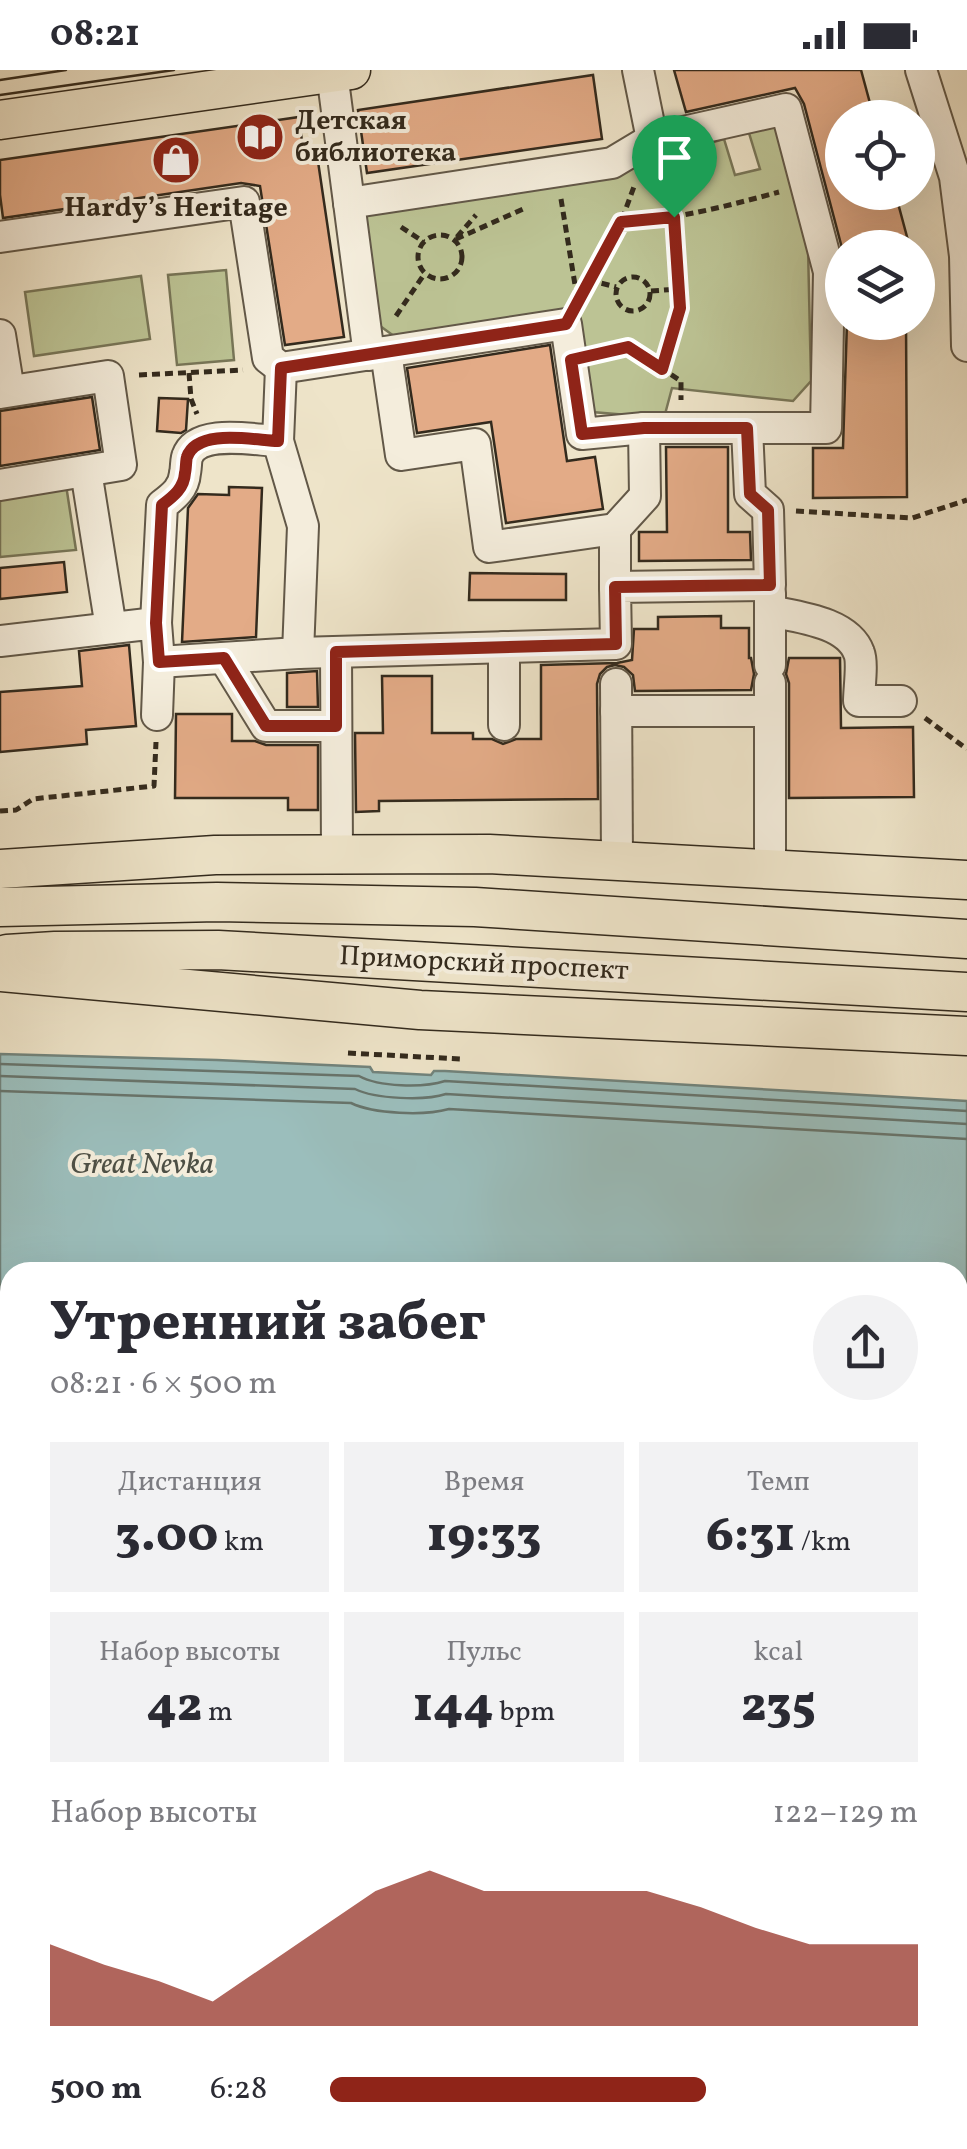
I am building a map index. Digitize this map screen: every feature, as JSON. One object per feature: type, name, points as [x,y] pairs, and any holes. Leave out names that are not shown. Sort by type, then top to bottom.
[{"type":"main road","points":[[0,120],[341,72]]},
{"type":"main road","points":[[0,870],[215,855],[489,854],[967,880]]},
{"type":"main road","name":"Приморский проспект","points":[[0,907],[217,902],[476,907],[967,939]]},
{"type":"main road","name":"Приморский проспект","points":[[0,955],[218,950],[967,992]]},
{"type":"main road","points":[[0,972],[420,1010],[967,1036]]},
{"type":"street","points":[[638,70],[652,139]]},
{"type":"street","points":[[922,70],[961,175],[967,346]]},
{"type":"street","points":[[341,72],[349,203],[400,454],[475,444],[489,547],[615,530],[645,496],[644,428]]},
{"type":"street","points":[[0,236],[244,202],[268,358],[281,368],[377,354],[572,312],[571,360],[582,434],[644,428],[826,428],[829,272],[786,108],[652,139],[612,163],[349,203]]},
{"type":"street","points":[[0,335],[4,392],[108,376],[122,465],[0,485]]},
{"type":"street","points":[[281,368],[278,441],[303,526],[298,653]]},
{"type":"street","points":[[747,428],[750,494],[768,510],[770,868]]},
{"type":"street","points":[[157,728],[156,623],[162,505],[185,480],[186,458],[194,444],[207,438],[278,441]]},
{"type":"street","points":[[86,471],[111,628]]},
{"type":"street","points":[[615,530],[617,860]]},
{"type":"street","points":[[615,587],[770,598],[842,630],[859,654],[860,701],[901,701]]},
{"type":"street","points":[[0,641],[156,623]]},
{"type":"street","points":[[159,662],[504,647],[616,676],[770,686]]},
{"type":"street","points":[[504,647],[504,726]]},
{"type":"street","points":[[336,652],[337,854]]},
{"type":"street","points":[[224,658],[266,726],[336,726]]},
{"type":"path","points":[[572,312],[621,222],[652,139]]},
{"type":"path","points":[[557,172],[572,312]]},
{"type":"path","points":[[621,222],[674,217],[806,185]]},
{"type":"path","points":[[662,369],[680,308],[672,187]]},
{"type":"path","points":[[433,235],[455,240],[462,250],[457,271],[447,278],[425,274],[418,252],[424,242],[433,235]]},
{"type":"path","points":[[635,276],[645,281],[651,291],[650,302],[642,310],[622,308],[616,298],[617,287],[624,279],[635,276]]},
{"type":"path","points":[[590,280],[617,287]]},
{"type":"path","points":[[651,291],[679,289]]},
{"type":"path","points":[[571,360],[628,347],[681,381]]},
{"type":"path","points":[[108,376],[281,368]]},
{"type":"path","points":[[190,373],[191,400]]},
{"type":"path","points":[[768,510],[912,518],[967,500]]},
{"type":"path","points":[[901,701],[967,749]]},
{"type":"path","points":[[0,811],[16,810],[33,799],[154,786],[157,728]]},
{"type":"path","points":[[348,1053],[460,1058]]},
{"type":"green space","points":[[777,124],[808,247],[811,381],[793,401],[672,388],[664,418],[592,412],[575,313],[398,339],[376,323],[359,214],[616,170],[724,139],[735,175],[760,169],[749,133]]},
{"type":"green space","points":[[226,270],[234,360],[177,365],[168,275]]},
{"type":"green space","points":[[141,276],[150,339],[34,356],[25,292]]},
{"type":"green space","points":[[66,485],[76,550],[0,557],[0,495]]},
{"type":"water","name":"Great Nevka","points":[[0,1054],[370,1067],[373,1072],[431,1075],[434,1071],[445,1071],[967,1101],[967,1262],[0,1262]]},
{"type":"building","points":[[674,70],[861,70],[869,100],[825,100],[825,184],[804,104],[795,88],[686,112]]},
{"type":"building","points":[[593,75],[602,139],[367,173],[358,110]]},
{"type":"building","points":[[299,117],[303,150],[316,148],[344,337],[285,345],[260,186],[241,183],[3,218],[0,160]]},
{"type":"building","points":[[832,210],[900,210],[905,230],[837,230]]},
{"type":"building","points":[[846,340],[906,340],[907,497],[813,498],[813,448],[843,448]]},
{"type":"building","points":[[550,345],[567,461],[595,457],[603,509],[506,523],[491,422],[417,433],[407,368]]},
{"type":"building","points":[[92,397],[100,450],[0,466],[0,411]]},
{"type":"building","points":[[159,398],[188,399],[186,430],[157,431]]},
{"type":"building","points":[[666,447],[728,447],[728,532],[750,532],[751,560],[639,561],[639,532],[667,532]]},
{"type":"building","points":[[229,487],[262,488],[256,637],[182,642],[188,508],[198,494],[229,495]]},
{"type":"building","points":[[64,562],[67,592],[0,599],[0,568]]},
{"type":"building","points":[[470,573],[566,574],[566,600],[469,600]]},
{"type":"building","points":[[721,616],[721,628],[749,628],[749,658],[754,674],[751,690],[635,691],[633,675],[624,667],[607,667],[600,674],[598,799],[379,801],[379,811],[356,812],[355,733],[383,733],[382,676],[432,676],[432,733],[473,733],[473,739],[492,739],[503,744],[516,739],[541,739],[541,665],[632,660],[634,629],[658,629],[658,617]]},
{"type":"building","points":[[129,645],[136,726],[86,730],[87,744],[0,752],[0,692],[82,686],[79,651]]},
{"type":"building","points":[[789,658],[840,658],[841,728],[913,727],[914,797],[789,798]]},
{"type":"building","points":[[317,671],[318,707],[287,707],[287,673]]},
{"type":"building","points":[[176,714],[232,714],[232,741],[318,745],[318,810],[288,810],[288,798],[175,798]]},
{"type":"tram line","points":[[0,80],[66,70]]},
{"type":"tram line","points":[[0,95],[174,70]]},
{"type":"place","name":"Детская библиотека","points":[[260,137]]},
{"type":"place","name":"Hardy’s Heritage","points":[[176,160]]},
{"type":"route","points":[[674,217],[680,308],[662,369],[628,347],[571,360],[582,434],[644,428],[747,428],[750,494],[768,510],[770,585],[615,587],[616,644],[336,652],[336,726],[266,726],[224,658],[159,662],[156,623],[162,505],[185,480],[186,458],[194,444],[207,438],[278,441],[281,368],[566,324],[621,222],[674,217]]}]
